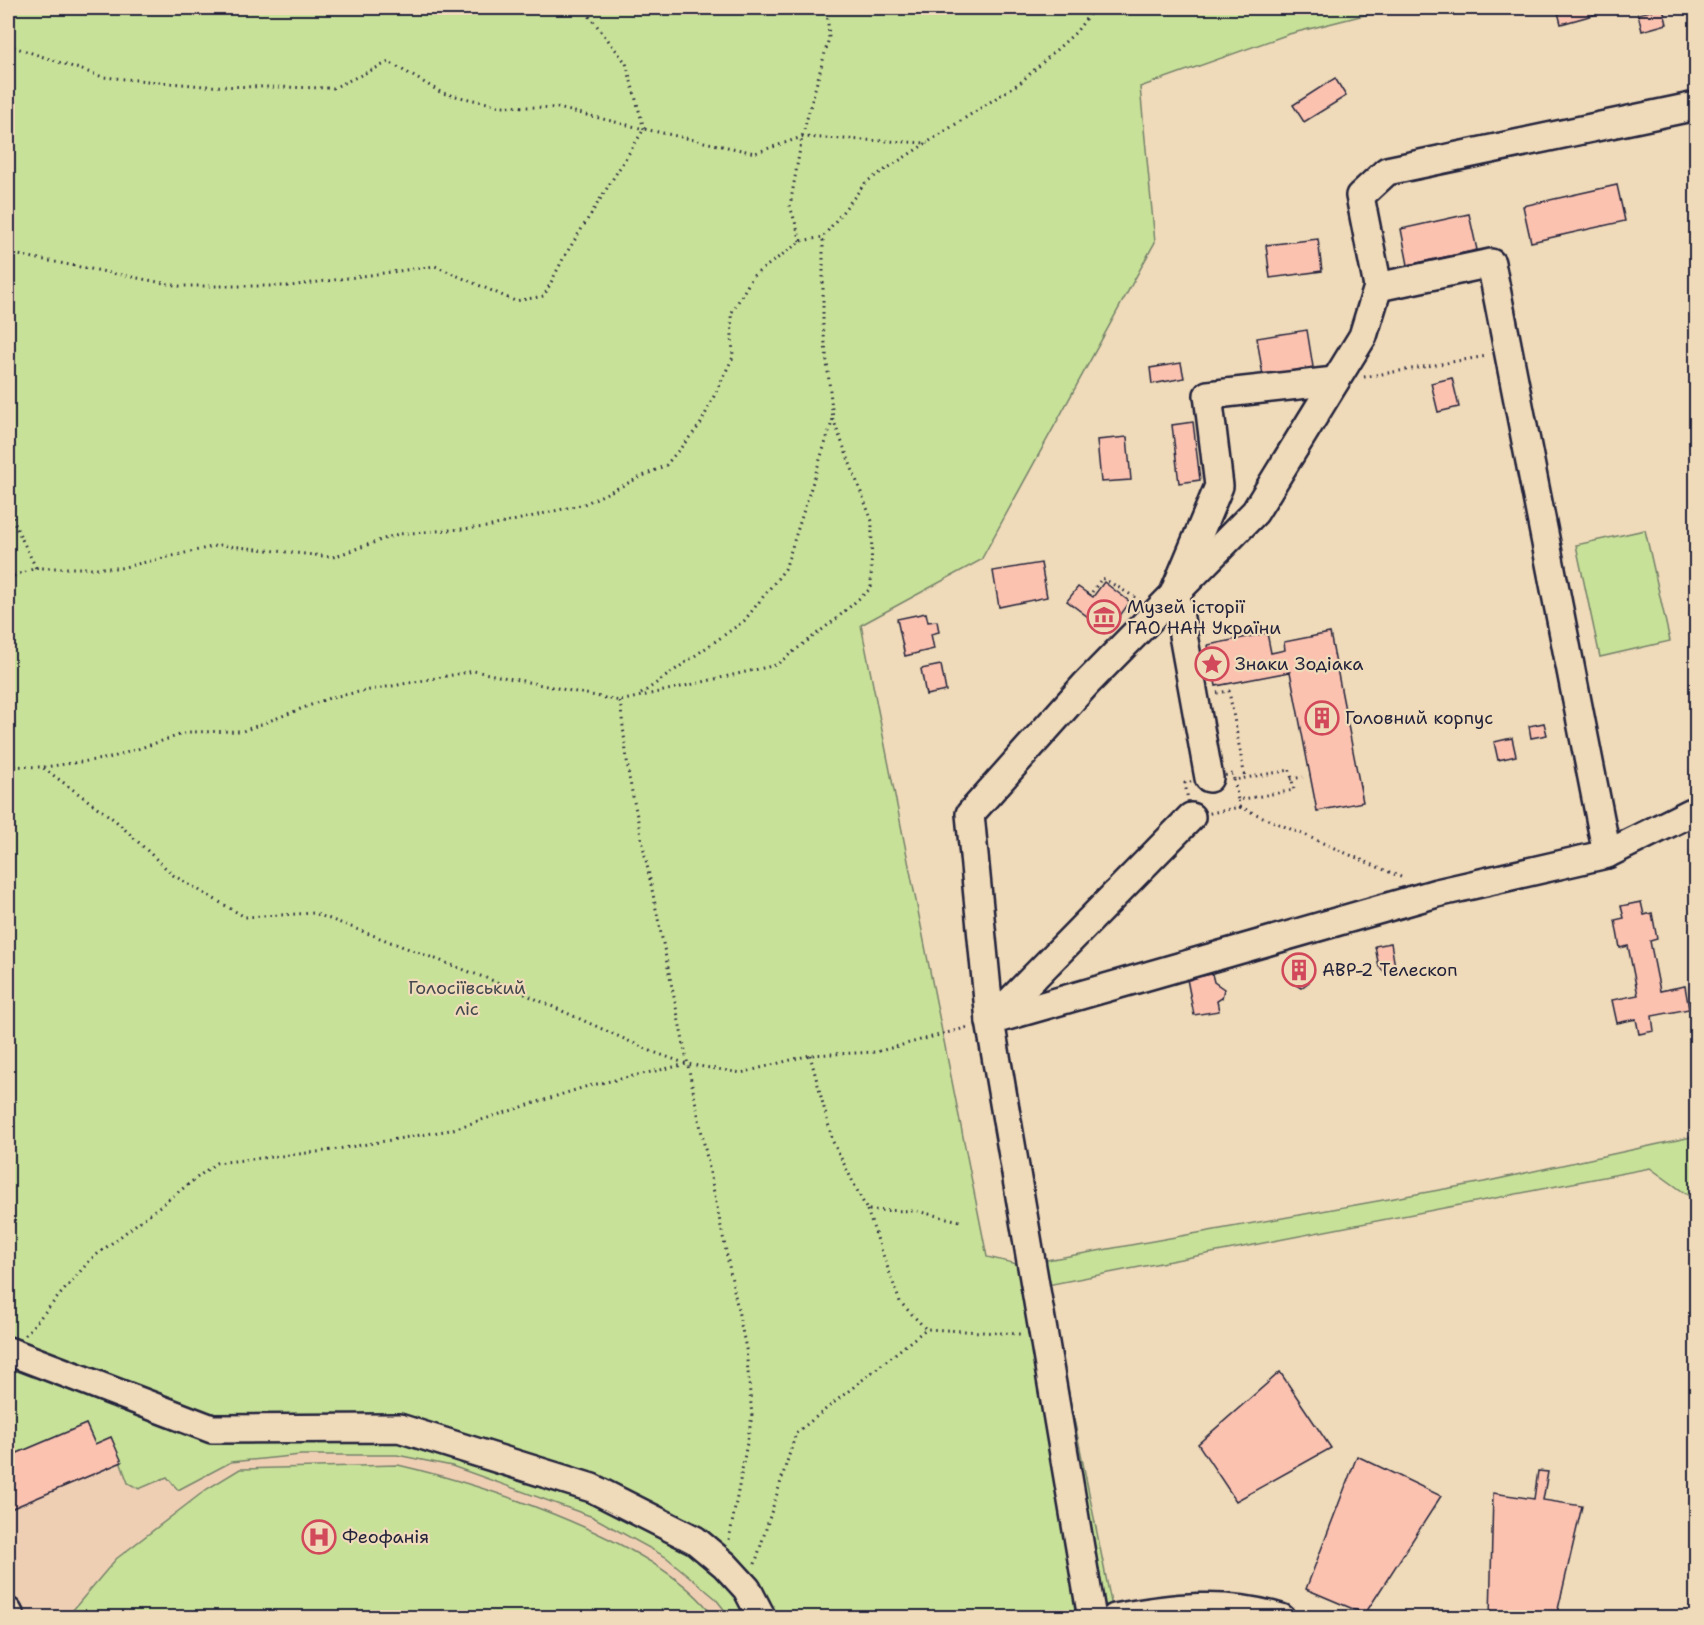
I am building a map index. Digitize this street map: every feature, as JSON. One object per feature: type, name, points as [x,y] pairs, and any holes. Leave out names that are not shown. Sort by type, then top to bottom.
[{"type":"lane","points":[[1092,1617],[990,1021],[970,814],[1086,684],[1255,512],[1363,336],[1378,287],[1360,196],[1387,171],[1696,105]]},
{"type":"lane","points":[[1378,287],[1491,263],[1606,854]]},
{"type":"lane","points":[[1222,779],[1166,601],[1219,486],[1208,395],[1335,381]]},
{"type":"lane","points":[[990,1021],[1437,893],[1606,854],[1696,810]]},
{"type":"lane","points":[[990,1021],[1191,817]]},
{"type":"lane","points":[[8,1352],[212,1429],[399,1428],[592,1488],[695,1540],[725,1565],[747,1589],[762,1617]]},
{"type":"lane","points":[[1115,1617],[1180,1608],[1225,1606],[1281,1617]]},
{"type":"lane","points":[[8,1612],[11,1617]]},
{"type":"path","points":[[8,8],[8,19]]},
{"type":"path","points":[[8,253],[178,285],[290,286],[435,266],[515,301],[544,296],[564,256],[644,129],[626,63],[583,8]]},
{"type":"path","points":[[801,241],[790,206],[802,137],[829,38],[826,8]]},
{"type":"path","points":[[8,766],[42,767],[110,758],[189,732],[243,731],[332,697],[474,671],[620,701],[776,665],[871,588],[872,521],[833,419],[823,325],[822,237],[866,182],[1021,82],[1076,32],[1094,8]]},
{"type":"path","points":[[8,45],[103,76],[204,86],[333,88],[389,62],[442,93],[501,106],[558,108],[755,153],[802,137],[928,143]]},
{"type":"path","points":[[8,578],[36,568],[120,568],[220,545],[333,557],[398,534],[487,527],[584,504],[666,465],[700,425],[733,357],[731,314],[753,276],[801,241],[822,237]]},
{"type":"path","points":[[1335,381],[1508,353]]},
{"type":"path","points":[[640,695],[744,621],[785,568],[833,419]]},
{"type":"path","points":[[8,500],[16,527],[36,568]]},
{"type":"path","points":[[1092,592],[1102,578],[1166,601]]},
{"type":"path","points":[[1229,691],[1245,778]]},
{"type":"path","points":[[620,701],[629,777],[746,1349],[752,1416],[725,1565]]},
{"type":"path","points":[[42,767],[116,821],[173,875],[245,916],[314,913],[507,986],[653,1052],[687,1064],[741,1073],[810,1055],[876,1052],[990,1021]]},
{"type":"path","points":[[1238,800],[1294,790],[1290,770],[1245,778],[1185,783],[1191,817],[1240,807],[1404,878]]},
{"type":"path","points":[[1291,779],[1303,777]]},
{"type":"path","points":[[1222,779],[1238,800],[1240,807]]},
{"type":"path","points":[[810,1055],[833,1142],[867,1210],[900,1302],[926,1329]]},
{"type":"path","points":[[8,1352],[91,1259],[216,1163],[326,1151],[450,1130],[588,1086],[687,1064]]},
{"type":"path","points":[[867,1210],[916,1211],[960,1221]]},
{"type":"path","points":[[747,1589],[796,1433],[926,1329],[1042,1335]]},
{"type":"shaded area","name":"Феофанія","points":[[86,1424],[111,1437],[128,1483],[167,1477],[178,1490],[231,1462],[301,1455],[397,1455],[452,1466],[593,1517],[666,1557],[715,1598],[730,1617],[8,1618],[8,1457]]},
{"type":"green space","name":"Голосіївський ліс","points":[[8,8],[1392,8],[1289,34],[1140,87],[1155,242],[981,560],[861,625],[987,1257],[1017,1264],[1030,1263],[1484,1182],[1696,1136],[1696,1201],[1650,1168],[1047,1285],[1114,1617],[730,1617],[715,1598],[666,1557],[593,1517],[452,1466],[397,1455],[301,1455],[231,1462],[178,1490],[167,1477],[139,1489],[128,1483],[111,1437],[95,1444],[86,1424],[8,1457]]},
{"type":"green space","points":[[1645,530],[1670,641],[1600,657],[1576,545]]},
{"type":"green space","name":"Феофанія","points":[[398,1465],[435,1474],[523,1502],[614,1542],[655,1565],[689,1590],[714,1617],[67,1617],[116,1559],[207,1489],[240,1469]]},
{"type":"building","points":[[1557,8],[1610,8],[1611,10],[1561,24]]},
{"type":"building","points":[[1663,8],[1667,24],[1642,31],[1638,14]]},
{"type":"building","points":[[1335,78],[1346,96],[1304,122],[1293,105]]},
{"type":"building","points":[[1617,185],[1625,221],[1531,242],[1523,206]]},
{"type":"building","points":[[1469,214],[1477,250],[1408,265],[1401,229]]},
{"type":"building","points":[[1318,239],[1322,271],[1270,278],[1266,245]]},
{"type":"building","points":[[1307,330],[1313,367],[1263,376],[1257,338]]},
{"type":"building","points":[[1181,363],[1184,378],[1152,384],[1150,368]]},
{"type":"building","points":[[1452,378],[1459,407],[1438,412],[1431,383]]},
{"type":"building","points":[[1193,422],[1200,480],[1179,483],[1172,425]]},
{"type":"building","points":[[1127,437],[1131,480],[1101,482],[1097,440]]},
{"type":"building","points":[[1041,563],[1047,597],[999,607],[993,571]]},
{"type":"building","name":"Музей історії ГАО НАН України","points":[[1104,582],[1130,602],[1108,632],[1067,601],[1078,587],[1093,597]]},
{"type":"building","points":[[926,613],[928,622],[937,621],[939,632],[931,634],[934,649],[905,656],[897,619]]},
{"type":"building","name":"Головний корпус","points":[[1267,633],[1271,653],[1285,650],[1284,642],[1330,633],[1363,802],[1317,811],[1290,672],[1216,686],[1208,645]]},
{"type":"building","points":[[941,665],[946,691],[926,695],[921,669]]},
{"type":"building","points":[[1544,723],[1547,735],[1531,738],[1529,726]]},
{"type":"building","points":[[1512,738],[1516,756],[1498,760],[1494,742]]},
{"type":"building","points":[[1641,902],[1644,915],[1652,913],[1657,939],[1650,941],[1660,991],[1685,986],[1689,1009],[1652,1016],[1654,1031],[1639,1034],[1636,1019],[1617,1023],[1612,1000],[1638,995],[1628,946],[1620,948],[1615,920],[1624,918],[1621,906]]},
{"type":"building","points":[[1391,943],[1395,967],[1390,972],[1385,972],[1379,967],[1375,946]]},
{"type":"building","name":"АВР-2 Телескоп","points":[[1305,958],[1309,982],[1301,988],[1293,983],[1289,961]]},
{"type":"building","points":[[1212,974],[1214,982],[1224,989],[1222,998],[1217,1001],[1219,1011],[1194,1015],[1187,979]]},
{"type":"building","points":[[1280,1372],[1331,1448],[1236,1501],[1198,1444]]},
{"type":"building","points":[[86,1424],[95,1444],[111,1437],[122,1462],[8,1510],[8,1457]]},
{"type":"building","points":[[1357,1456],[1441,1496],[1365,1614],[1306,1589]]},
{"type":"building","points":[[1538,1471],[1548,1472],[1543,1500],[1582,1506],[1556,1618],[1490,1618],[1493,1493],[1534,1499]]},
{"type":"place","name":"Музей історії ГАО НАН України","points":[[1104,617]]},
{"type":"place","name":"Знаки Зодіака","points":[[1212,664]]},
{"type":"place","name":"Головний корпус","points":[[1322,718]]},
{"type":"place","name":"АВР-2 Телескоп","points":[[1299,970]]},
{"type":"place","name":"Феофанія","points":[[319,1537]]}]
